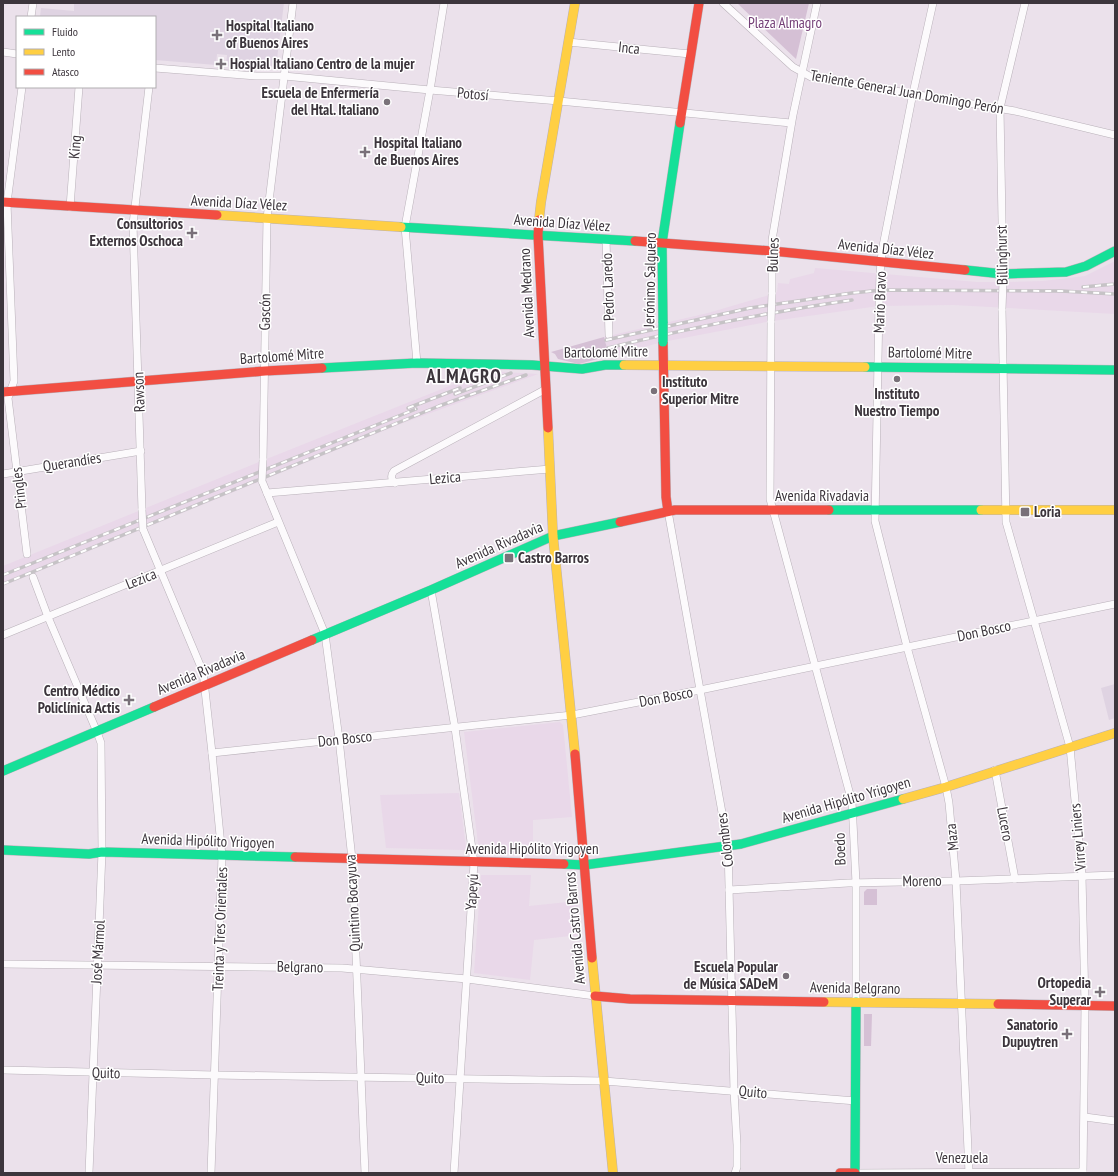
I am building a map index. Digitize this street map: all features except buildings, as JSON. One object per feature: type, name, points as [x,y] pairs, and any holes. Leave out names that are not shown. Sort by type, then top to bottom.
[{"type":"main road","name":"Avenida Medrano","points":[[553,536],[538,235],[541,202],[575,3]]},
{"type":"main road","name":"Jerónimo Salguero","points":[[668,511],[666,497],[663,365],[662,243],[699,3]]},
{"type":"main road","name":"Avenida Díaz Vélez","points":[[5,203],[662,243],[881,263],[1003,278],[1074,271],[1115,251]]},
{"type":"main road","name":"Bartolomé Mitre","points":[[7,392],[264,371],[417,363],[544,365],[582,369],[605,365],[663,365],[1115,370]]},
{"type":"main road","name":"Avenida Rivadavia","points":[[3,771],[431,590],[553,536],[668,511],[1115,510]]},
{"type":"main road","name":"Avenida Castro Barros","points":[[553,536],[572,714],[592,963],[613,1173]]},
{"type":"main road","name":"Avenida Hipólito Yrigoyen","points":[[3,850],[89,854],[102,852],[584,865],[728,846],[756,840],[946,787],[995,770],[1115,733]]},
{"type":"main road","points":[[592,963],[601,987],[607,993],[618,998]]},
{"type":"main road","name":"Avenida Belgrano","points":[[595,996],[630,999],[732,1001],[1115,1006]]},
{"type":"main road","points":[[599,1029],[600,1015],[604,1005],[613,1000],[630,999]]},
{"type":"main road","name":"Boedo","points":[[856,1002],[856,1173]]},
{"type":"main road","name":"Venezuela","points":[[840,1173],[856,1173]]},
{"type":"street","points":[[31,16],[33,3]]},
{"type":"street","name":"Gascón","points":[[294,3],[267,218],[262,481],[325,634]]},
{"type":"street","points":[[417,363],[405,227],[444,3]]},
{"type":"street","name":"Teniente General Juan Domingo Perón","points":[[723,3],[793,67],[811,77],[1000,108],[1115,135]]},
{"type":"street","name":"Bulnes","points":[[774,510],[770,499],[772,240],[801,72],[817,3]]},
{"type":"street","name":"Mario Bravo","points":[[875,510],[879,306],[882,250],[913,93],[933,3]]},
{"type":"street","name":"Billinghurst","points":[[1006,510],[1000,108],[1025,3]]},
{"type":"street","name":"Inca","points":[[568,42],[690,54]]},
{"type":"street","points":[[3,52],[16,54]]},
{"type":"street","name":"Potosí","points":[[156,68],[256,76],[284,76],[792,123]]},
{"type":"street","name":"Pringles","points":[[22,88],[5,203],[14,381],[7,392],[27,554]]},
{"type":"street","name":"King","points":[[70,207],[79,88]]},
{"type":"street","name":"Rawson","points":[[149,88],[133,224],[143,529],[203,672],[205,685]]},
{"type":"street","name":"Pedro Laredo","points":[[606,239],[609,335]]},
{"type":"street","points":[[395,483],[391,477],[394,471],[546,389]]},
{"type":"street","name":"Querandíes","points":[[3,474],[141,451]]},
{"type":"street","name":"Lezica","points":[[267,493],[550,469]]},
{"type":"street","name":"Boedo","points":[[774,510],[852,802],[856,883],[856,1002]]},
{"type":"street","name":"Maza","points":[[875,510],[875,521],[907,647],[946,787],[956,881],[969,1172]]},
{"type":"street","name":"Virrey Liniers","points":[[1006,510],[1006,522],[1070,747],[1082,876],[1085,1005],[1085,1117],[1083,1173]]},
{"type":"street","name":"Colombres","points":[[668,511],[728,846],[737,1153],[737,1167],[735,1173]]},
{"type":"street","name":"Lezica","points":[[3,636],[278,522]]},
{"type":"street","points":[[33,577],[48,617],[97,732]]},
{"type":"street","name":"Yapeyú","points":[[431,590],[455,728],[474,863],[454,1173]]},
{"type":"street","name":"Don Bosco","points":[[212,753],[455,728],[572,714],[700,690],[1115,604]]},
{"type":"street","name":"Quintino Bocayuva","points":[[325,634],[339,739],[352,859],[365,1173]]},
{"type":"street","name":"Treinta y Tres Orientales","points":[[205,685],[222,856],[211,1173]]},
{"type":"street","name":"José Mármol","points":[[89,1173],[102,852],[101,743],[97,732]]},
{"type":"street","name":"Lucero","points":[[995,770],[1015,879]]},
{"type":"street","name":"Moreno","points":[[729,890],[856,883],[1115,875]]},
{"type":"street","name":"Belgrano","points":[[3,964],[356,969],[467,979],[595,996]]},
{"type":"street","name":"Quito","points":[[3,1070],[604,1081],[856,1100]]},
{"type":"street","points":[[1085,1117],[1115,1120]]},
{"type":"street","name":"Venezuela","points":[[856,1173],[1083,1173]]},
{"type":"shaded area","name":"Hospital Italiano of Buenos Aires","points":[[74,3],[284,3],[276,67],[255,65],[255,69],[226,66],[227,55],[217,54],[216,65],[156,60],[156,16],[40,16],[41,8],[74,11]]},
{"type":"shaded area","points":[[1115,261],[1115,314],[953,305],[879,306],[766,322],[663,342],[609,356],[604,337],[708,313],[766,296],[777,292],[778,283],[789,284],[790,279],[814,273],[815,268],[977,282],[1003,282],[1043,281],[1085,276]]},
{"type":"shaded area","points":[[487,371],[538,374],[403,423],[3,586],[3,566]]},
{"type":"shaded area","points":[[1115,684],[1115,718],[1109,720],[1101,688]]},
{"type":"shaded area","points":[[560,722],[563,725],[572,817],[533,820],[533,853],[479,851],[464,732]]},
{"type":"shaded area","points":[[459,793],[466,848],[465,850],[386,848],[380,795]]},
{"type":"shaded area","points":[[481,875],[531,875],[529,906],[577,901],[579,935],[534,940],[530,980],[474,973]]},
{"type":"green space","name":"Plaza Almagro","points":[[737,3],[809,3],[796,59]]},
{"type":"green space","points":[[604,337],[609,356],[579,364],[558,359],[555,354],[551,352]]},
{"type":"green space","points":[[867,889],[877,889],[877,905],[864,905],[864,892]]},
{"type":"green space","points":[[864,1014],[872,1014],[871,1046],[864,1046]]},
{"type":"railway","points":[[1083,287],[1115,284]]},
{"type":"railway","points":[[606,340],[750,308],[882,290],[1061,291],[1115,294]]},
{"type":"railway","points":[[608,348],[730,321],[852,300]]},
{"type":"railway","points":[[455,394],[511,373]]},
{"type":"railway","points":[[3,584],[439,406],[526,375]]},
{"type":"railway","points":[[408,408],[460,388]]},
{"type":"railway","points":[[3,575],[416,409]]},
{"type":"traffic: fast","points":[[663,323],[662,243],[680,123]]},
{"type":"traffic: fast","points":[[401,227],[635,241]]},
{"type":"traffic: fast","points":[[965,270],[1003,274],[1066,272],[1086,266],[1115,251]]},
{"type":"traffic: fast","points":[[663,323],[663,342]]},
{"type":"traffic: fast","points":[[322,368],[417,363],[532,365],[582,369],[605,365],[624,365]]},
{"type":"traffic: fast","points":[[865,367],[1115,370]]},
{"type":"traffic: fast","points":[[829,510],[981,510]]},
{"type":"traffic: fast","points":[[312,640],[431,590],[553,536],[620,522]]},
{"type":"traffic: fast","points":[[3,771],[154,707]]},
{"type":"traffic: fast","points":[[564,864],[584,865],[741,844],[903,799]]},
{"type":"traffic: fast","points":[[3,850],[89,854],[102,852],[295,857]]},
{"type":"traffic: fast","points":[[855,1173],[856,1002]]},
{"type":"traffic: slow","points":[[539,220],[575,3]]},
{"type":"traffic: slow","points":[[217,215],[401,227]]},
{"type":"traffic: slow","points":[[624,365],[865,367]]},
{"type":"traffic: slow","points":[[548,428],[553,536],[575,754]]},
{"type":"traffic: slow","points":[[981,510],[1115,510]]},
{"type":"traffic: slow","points":[[903,799],[946,787],[1115,733]]},
{"type":"traffic: slow","points":[[592,958],[613,1173]]},
{"type":"traffic: slow","points":[[824,1002],[998,1004]]},
{"type":"traffic: jam","points":[[680,123],[699,3]]},
{"type":"traffic: jam","points":[[3,202],[217,215]]},
{"type":"traffic: jam","points":[[539,220],[538,235],[548,428]]},
{"type":"traffic: jam","points":[[635,241],[772,251],[965,270]]},
{"type":"traffic: jam","points":[[663,342],[666,497],[668,511]]},
{"type":"traffic: jam","points":[[3,392],[265,371],[322,368]]},
{"type":"traffic: jam","points":[[620,522],[675,510],[829,510]]},
{"type":"traffic: jam","points":[[154,707],[312,640]]},
{"type":"traffic: jam","points":[[575,754],[592,958]]},
{"type":"traffic: jam","points":[[295,857],[564,864]]},
{"type":"traffic: jam","points":[[595,996],[630,999],[824,1002]]},
{"type":"traffic: jam","points":[[998,1004],[1115,1006]]},
{"type":"traffic: jam","points":[[840,1173],[855,1173]]},
{"type":"place","name":"Hospital Italiano of Buenos Aires","points":[[217,35]]},
{"type":"place","name":"Hospial Italiano Centro de la mujer","points":[[221,64]]},
{"type":"place","name":"Escuela de Enfermería del Htal. Italiano","points":[[387,102]]},
{"type":"place","name":"Hospital Italiano de Buenos Aires","points":[[365,152]]},
{"type":"place","name":"Consultorios Externos Oschoca","points":[[192,233]]},
{"type":"place","name":"Instituto Nuestro Tiempo","points":[[897,379]]},
{"type":"place","name":"Instituto Superior Mitre","points":[[654,391]]},
{"type":"place","name":"Loria","points":[[1025,512]]},
{"type":"place","name":"Castro Barros","points":[[509,558]]},
{"type":"place","name":"Centro Médico Policlínica Actis","points":[[129,700]]},
{"type":"place","name":"Escuela Popular de Música SADeM","points":[[786,976]]},
{"type":"place","name":"Ortopedia Superar","points":[[1100,992]]},
{"type":"place","name":"Sanatorio Dupuytren","points":[[1067,1034]]},
{"type":"district","name":"ALMAGRO","points":[[464,376]]}]
